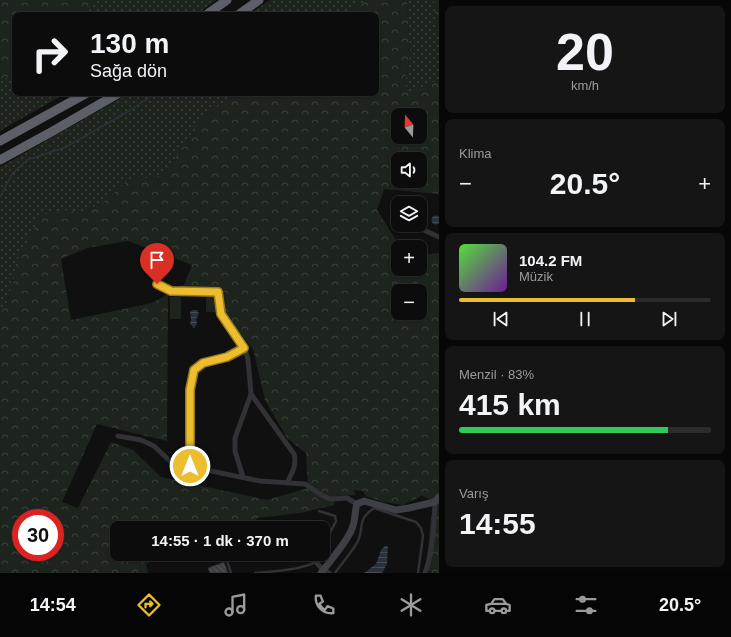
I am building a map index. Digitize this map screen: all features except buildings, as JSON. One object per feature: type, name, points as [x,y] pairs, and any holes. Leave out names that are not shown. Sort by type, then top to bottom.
[{"type":"highway","points":[[210,12],[227,0]]},
{"type":"highway","points":[[242,12],[259,0]]},
{"type":"highway","points":[[0,141],[82,96]]},
{"type":"highway","points":[[0,160],[114,96]]},
{"type":"street","points":[[427,232],[439,237]]},
{"type":"street","points":[[157,284],[171,291],[218,292],[221,314],[244,348],[248,359],[249,388],[251,394],[294,454],[296,464],[287,483]]},
{"type":"street","points":[[190,466],[190,390],[194,370],[203,363],[227,357],[244,348]]},
{"type":"street","points":[[243,477],[235,451],[235,438],[251,394]]},
{"type":"street","points":[[118,436],[141,440],[154,446],[172,462],[260,481],[305,484],[321,495],[330,499],[347,498],[357,504]]},
{"type":"street","points":[[316,562],[325,572],[351,532],[355,520],[354,511],[357,504],[364,500],[396,510],[409,508],[437,499],[428,564],[425,573]]},
{"type":"lane","points":[[335,573],[358,541],[363,517],[374,508],[416,522],[421,528],[423,536],[418,573]]},
{"type":"lane","points":[[320,510],[336,516],[336,521],[330,533]]},
{"type":"lane","points":[[227,561],[231,573]]},
{"type":"lane","points":[[255,573],[276,571],[316,562]]},
{"type":"green space","points":[[0,0],[98,0],[88,12],[12,12],[12,75],[0,81]]},
{"type":"green space","points":[[98,0],[216,0],[200,12],[88,12]]},
{"type":"green space","points":[[270,0],[366,0],[349,12],[252,12]]},
{"type":"green space","points":[[366,0],[407,0],[410,54],[406,77],[406,93],[439,80],[439,194],[384,189],[377,210],[396,240],[391,240],[391,276],[427,276],[427,254],[439,253],[439,573],[432,573],[426,570],[431,517],[435,502],[422,496],[403,505],[384,502],[366,496],[363,491],[354,490],[356,495],[335,496],[334,505],[300,513],[257,518],[256,521],[110,521],[110,561],[157,561],[146,563],[148,573],[0,573],[0,311],[5,308],[15,276],[15,265],[41,215],[68,210],[79,213],[101,204],[132,177],[151,179],[161,174],[173,161],[203,119],[231,96],[379,96],[379,12],[349,12]],"holes":[[[128,241],[192,265],[184,285],[171,289],[221,289],[220,308],[253,349],[265,400],[287,438],[306,453],[308,488],[267,500],[161,477],[133,450],[111,442],[78,508],[62,502],[97,424],[167,441],[168,294],[152,303],[71,320],[61,259],[87,248]]]},
{"type":"green space","points":[[407,0],[434,0],[437,30],[439,30],[439,80],[406,94],[406,77],[410,54]]},
{"type":"green space","points":[[434,0],[439,0],[439,30],[437,31]]},
{"type":"green space","points":[[12,75],[12,96],[61,96],[0,131],[0,81]]},
{"type":"green space","points":[[125,96],[231,96],[203,119],[173,161],[161,174],[151,179],[132,177],[101,204],[79,213],[68,210],[15,265],[15,276],[5,308],[0,311],[0,167]]},
{"type":"green space","points":[[206,294],[217,294],[217,312],[206,312]]},
{"type":"green space","points":[[170,297],[181,297],[181,319],[170,319]]},
{"type":"shaded area","points":[[434,216],[438,216],[439,223],[434,224],[432,222],[432,218]]},
{"type":"shaded area","points":[[197,310],[199,314],[196,319],[197,324],[194,328],[190,324],[190,312]]},
{"type":"shaded area","points":[[385,546],[388,546],[387,564],[382,573],[364,573],[376,564],[381,550]]},
{"type":"waterway","points":[[0,197],[12,174],[27,160],[66,147],[129,111],[152,96]]},
{"type":"route","points":[[157,284],[171,291],[218,292],[219,306],[222,317],[244,348],[227,357],[203,363],[194,370],[190,390],[190,466]]}]
